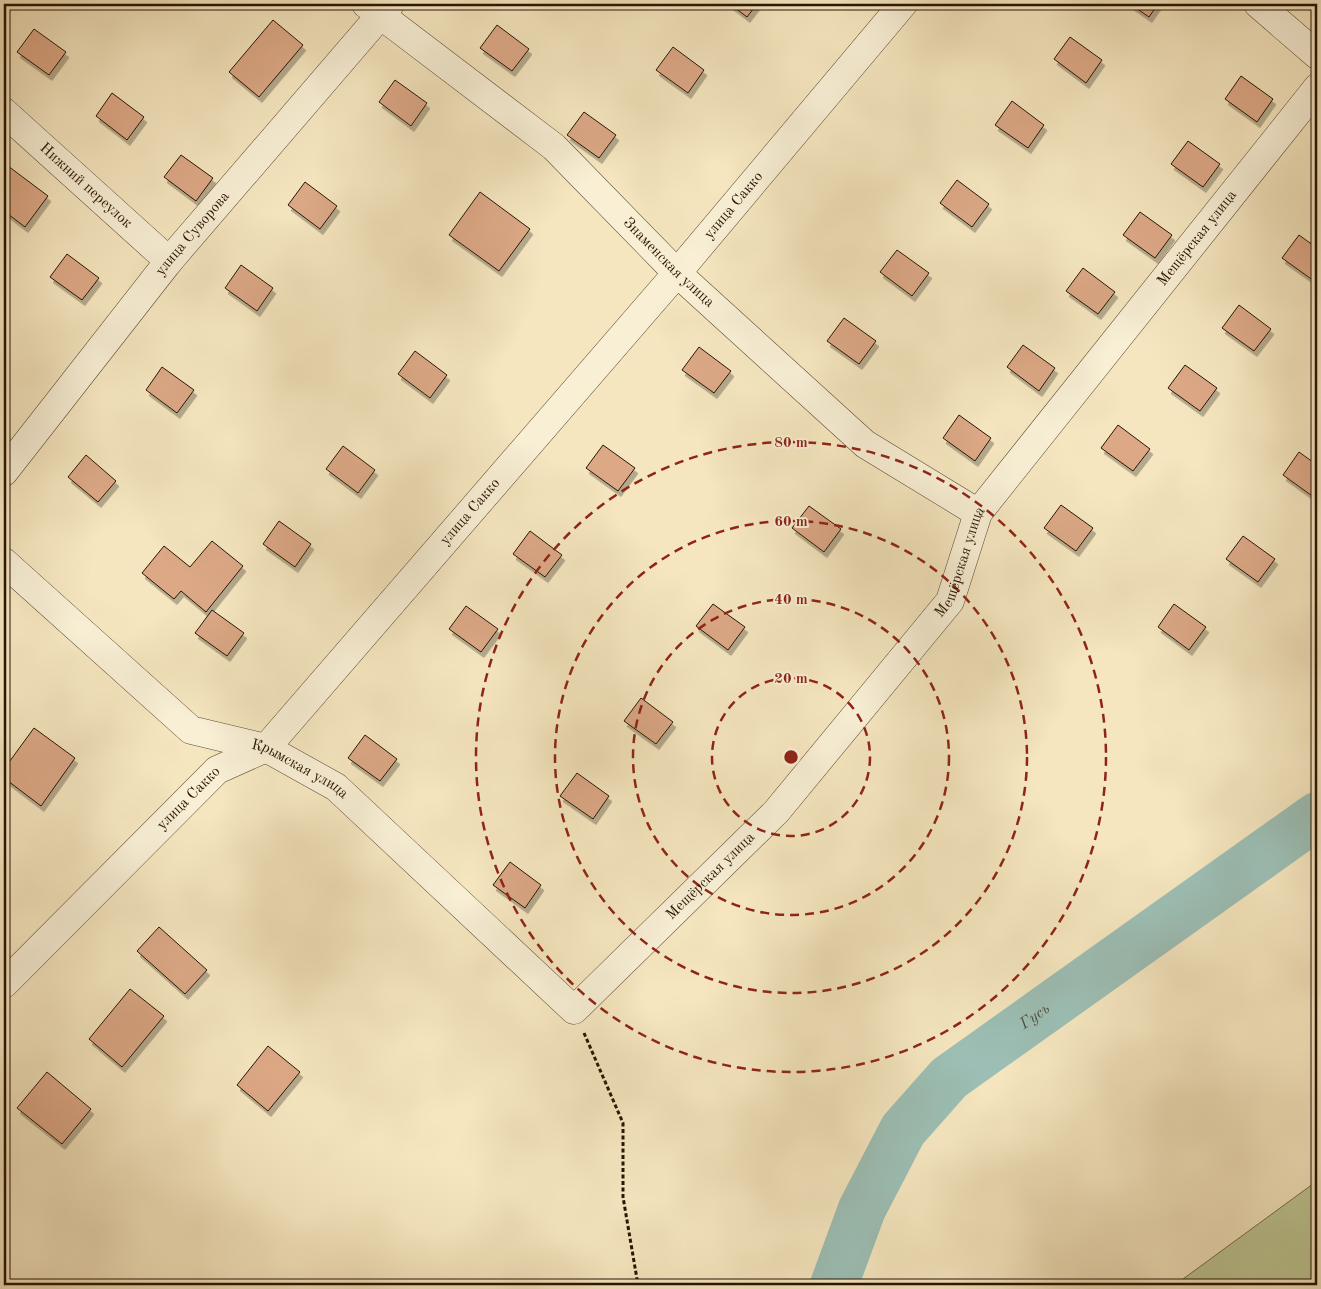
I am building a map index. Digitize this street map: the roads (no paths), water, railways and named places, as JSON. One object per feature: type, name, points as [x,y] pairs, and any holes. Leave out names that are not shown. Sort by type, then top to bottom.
[{"type":"street","name":"улица Сакко","points":[[4,984],[217,770],[266,748],[677,273],[903,4]]},
{"type":"street","points":[[1258,4],[1317,54]]},
{"type":"street","name":"Знаменская улица","points":[[378,8],[554,147],[677,273],[864,444],[978,513]]},
{"type":"street","name":"улица Суворова","points":[[4,472],[169,260],[378,8]]},
{"type":"street","name":"Мещёрская улица","points":[[574,1010],[776,812],[950,602],[978,513],[1317,88]]},
{"type":"street","name":"Нижний переулок","points":[[4,112],[169,260]]},
{"type":"street","name":"Крымская улица","points":[[4,562],[191,730],[266,748],[336,787],[574,1010]]},
{"type":"waterway","name":"Гусь","points":[[834,1285],[862,1209],[903,1130],[949,1078],[1317,816]]}]
